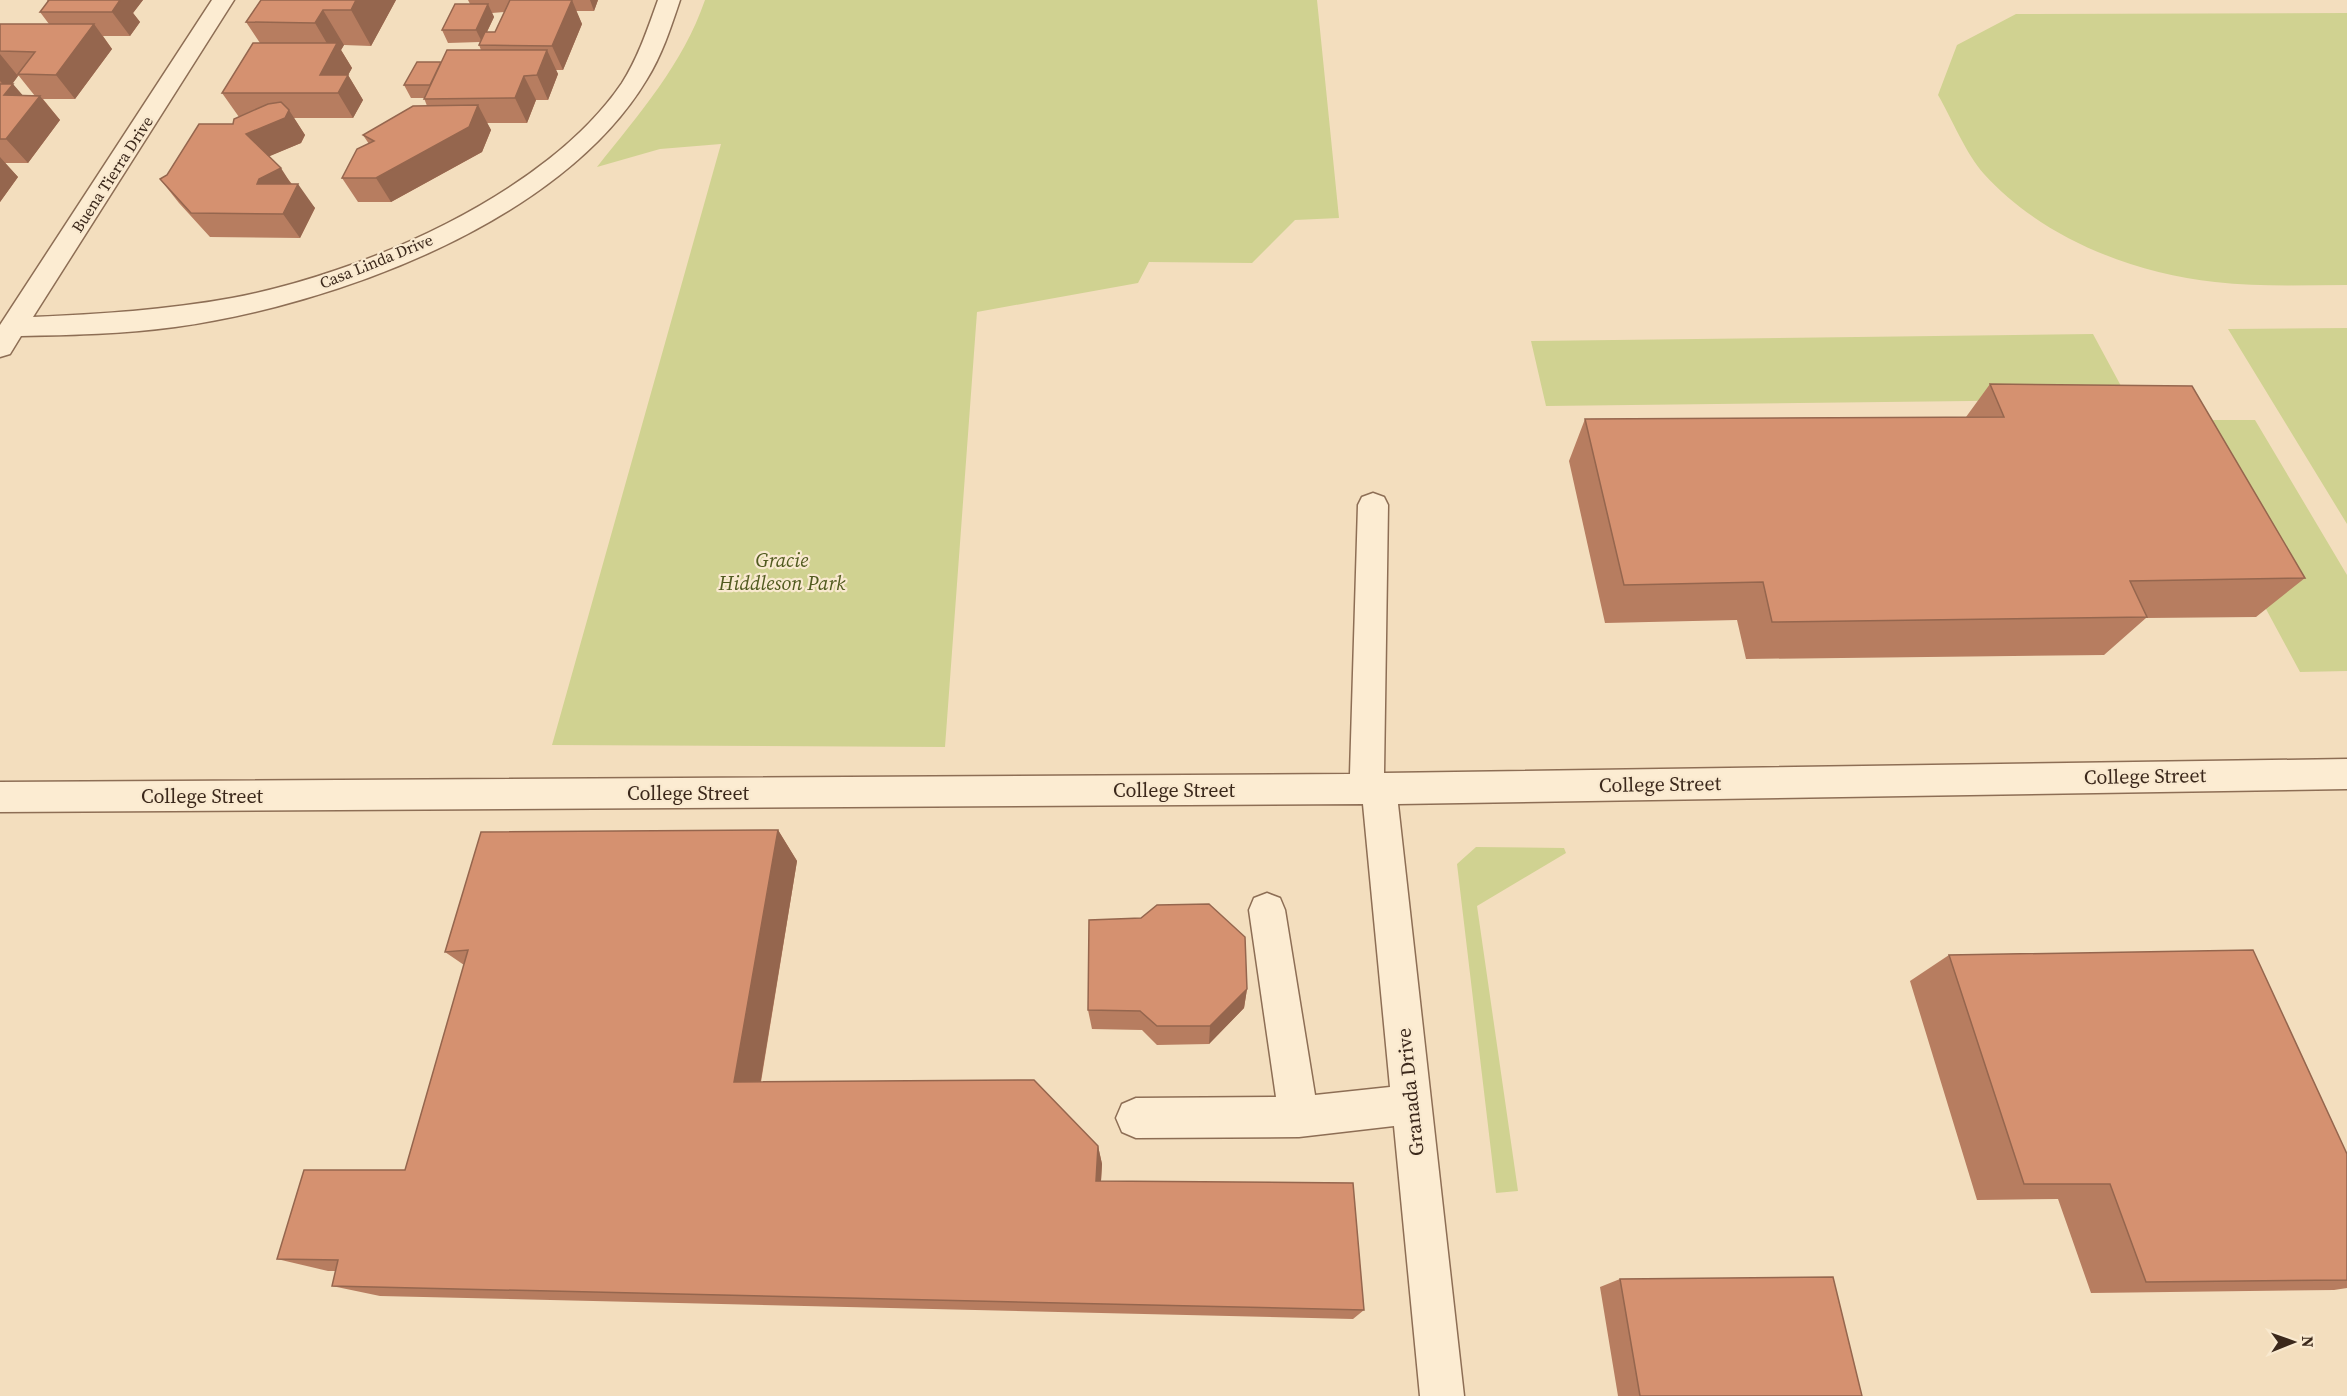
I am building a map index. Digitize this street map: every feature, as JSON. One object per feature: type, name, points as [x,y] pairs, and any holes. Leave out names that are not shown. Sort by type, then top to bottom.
[{"type":"street","name":"Buena Tierra Drive","points":[[6,337],[223,0]]},
{"type":"street","name":"Casa Linda Drive","points":[[6,337],[177,317],[256,302],[311,287],[380,263],[434,239],[530,184],[574,149],[632,84],[657,36],[669,0]]},
{"type":"street","name":"Granada Drive","points":[[1373,505],[1373,789],[1412,1104],[1442,1396]]},
{"type":"street","name":"College Street","points":[[0,797],[1373,789],[2347,774]]},
{"type":"street","points":[[1267,910],[1299,1117]]},
{"type":"street","points":[[1136,1118],[1299,1117],[1412,1104]]},
{"type":"green space","name":"Gracie Hiddleson Park","points":[[705,0],[1317,0],[1339,218],[1295,220],[1252,263],[1149,262],[1138,283],[977,312],[945,747],[552,745],[721,144],[660,149],[597,167],[644,108],[672,67],[685,46]]},
{"type":"green space","points":[[2347,13],[2347,285],[2264,285],[2215,282],[2151,270],[2089,248],[2032,216],[1984,174],[1965,147],[1938,95],[1957,45],[2016,14]]},
{"type":"green space","points":[[2347,328],[2347,524],[2228,329]]},
{"type":"green space","points":[[2093,334],[2128,399],[1546,406],[1531,341]]},
{"type":"green space","points":[[2164,420],[2255,420],[2347,575],[2347,671],[2300,672]]},
{"type":"green space","points":[[1476,847],[1564,848],[1566,853],[1477,906],[1518,1191],[1496,1193],[1457,864]]},
{"type":"building","points":[[49,0],[120,0],[112,12],[40,12]]},
{"type":"building","points":[[261,0],[356,0],[351,10],[323,10],[315,23],[246,22]]},
{"type":"building","points":[[510,0],[572,0],[552,46],[479,45],[485,32],[495,32]]},
{"type":"building","points":[[455,4],[488,4],[476,30],[442,30]]},
{"type":"building","points":[[0,24],[94,24],[56,75],[18,74],[35,52],[0,51]]},
{"type":"building","points":[[253,43],[337,43],[320,75],[348,75],[338,93],[222,93]]},
{"type":"building","points":[[447,50],[547,50],[537,75],[524,76],[515,98],[424,99]]},
{"type":"building","points":[[417,62],[441,62],[430,85],[404,85]]},
{"type":"building","points":[[0,84],[13,84],[4,95],[40,96],[6,139],[0,139]]},
{"type":"building","points":[[281,102],[289,110],[285,118],[246,134],[281,168],[259,179],[257,184],[298,184],[283,214],[191,213],[160,179],[167,175],[199,124],[233,124],[234,119],[268,104]]},
{"type":"building","points":[[478,105],[469,127],[376,178],[342,178],[357,149],[374,141],[363,135],[413,106]]},
{"type":"building","points":[[1990,384],[2192,386],[2305,578],[2130,581],[2147,617],[1772,622],[1763,582],[1624,585],[1585,419],[2004,417]]},
{"type":"building","points":[[778,830],[734,1082],[1034,1080],[1098,1146],[1096,1181],[1353,1183],[1364,1310],[332,1286],[338,1260],[277,1259],[304,1170],[405,1170],[468,950],[445,952],[481,832]]},
{"type":"building","points":[[1209,904],[1245,937],[1247,989],[1210,1026],[1157,1026],[1140,1011],[1088,1010],[1089,920],[1141,918],[1157,905]]},
{"type":"building","points":[[2253,950],[2347,1154],[2347,1280],[2146,1282],[2110,1184],[2024,1184],[1949,955]]},
{"type":"building","points":[[1833,1277],[1862,1396],[1640,1396],[1620,1279]]}]
